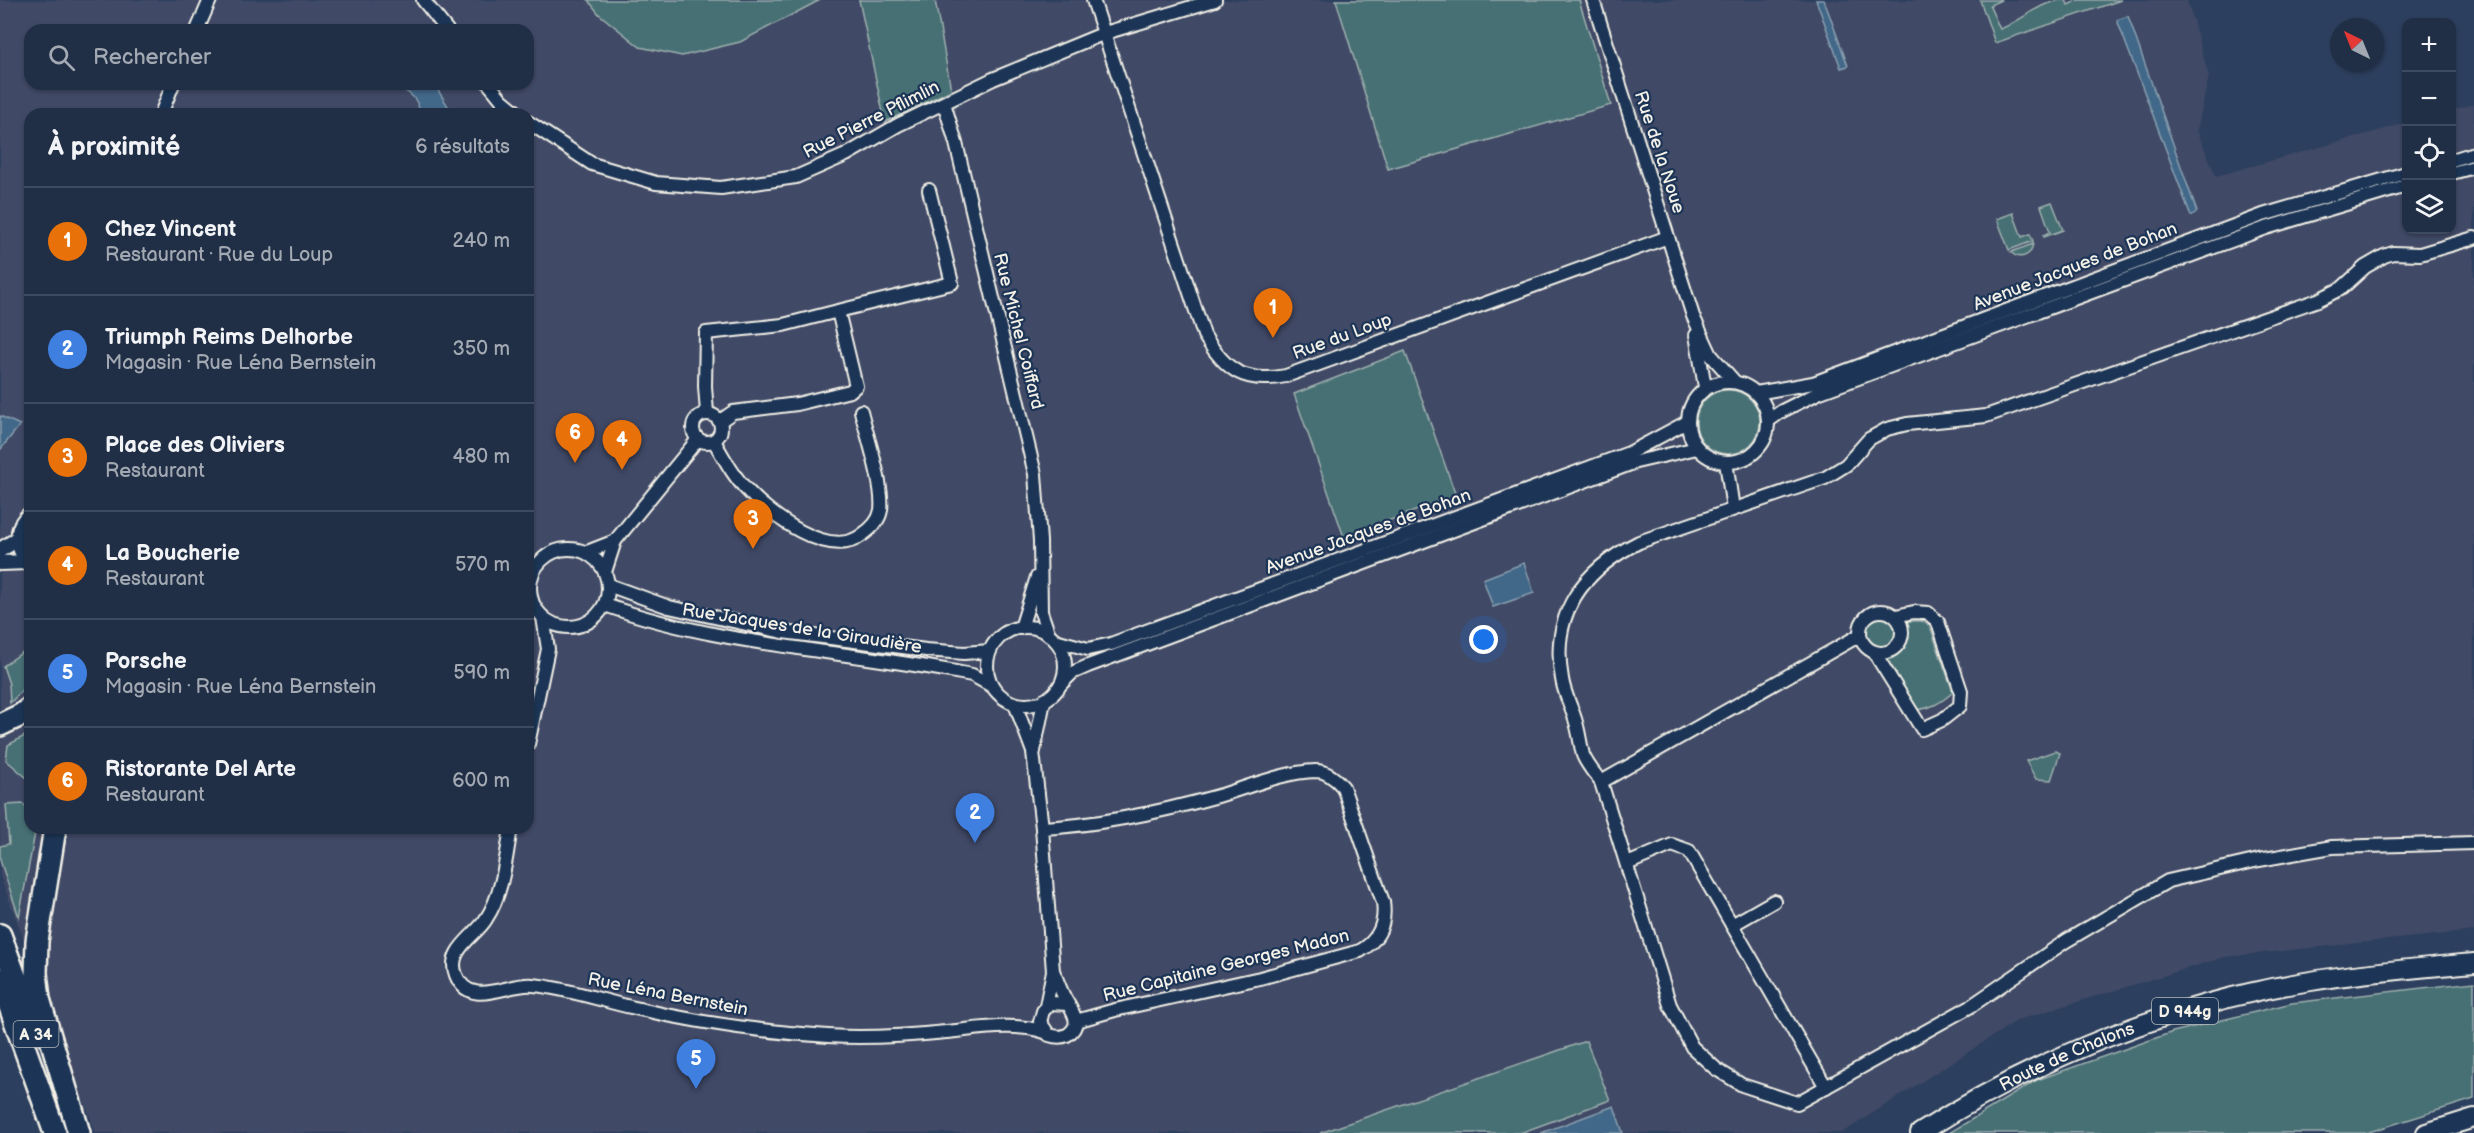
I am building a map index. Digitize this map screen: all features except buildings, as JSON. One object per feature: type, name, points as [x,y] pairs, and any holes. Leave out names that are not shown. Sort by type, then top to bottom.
[{"type":"highway","points":[[0,725],[24,713]]},
{"type":"highway","points":[[54,834],[37,941],[36,973],[39,999],[79,1133]]},
{"type":"highway","name":"A 34","points":[[0,935],[72,1133]]},
{"type":"highway","name":"A 34","points":[[0,979],[55,1133]]},
{"type":"main road","name":"Route de Chalons","points":[[1920,1133],[2009,1082],[2069,1053],[2186,1011],[2248,993],[2311,981],[2474,963]]},
{"type":"main road","points":[[2426,1133],[2474,1118]]},
{"type":"street","points":[[200,24],[210,0]]},
{"type":"street","points":[[423,0],[442,24]]},
{"type":"street","name":"Rue du Loup","points":[[1093,0],[1106,33],[1204,335],[1215,353],[1228,367],[1247,377],[1268,379],[1286,376],[1668,237]]},
{"type":"street","name":"Rue Pierre Pflimlin","points":[[534,126],[592,164],[656,183],[721,188],[796,177],[846,155],[898,124],[993,78],[1106,33],[1215,0]]},
{"type":"street","name":"Rue de la Noue","points":[[1593,0],[1693,316]]},
{"type":"street","points":[[163,108],[171,90]]},
{"type":"street","points":[[494,90],[512,108]]},
{"type":"street","name":"Rue Michel Coiffard","points":[[944,103],[956,143],[1035,474],[1038,491],[1041,612],[1052,637]]},
{"type":"street","points":[[2456,158],[2474,153]]},
{"type":"street","points":[[2456,171],[2474,166]]},
{"type":"street","name":"Avenue Jacques de Bohan","points":[[1756,393],[1813,383],[2263,215],[2402,174]]},
{"type":"street","name":"Avenue Jacques de Bohan","points":[[1768,421],[1782,411],[1820,392],[1898,363],[2266,228],[2402,187]]},
{"type":"street","points":[[707,413],[706,333],[783,325],[952,283],[929,190]]},
{"type":"street","points":[[2474,238],[2420,255],[2393,253],[2384,256],[2365,267],[2342,288],[2318,300],[1986,416],[1907,424],[1887,429],[1869,440],[1836,473],[1639,542],[1619,552],[1584,581],[1571,603],[1563,631],[1562,679],[1584,757],[1600,783],[1670,1005],[1692,1047],[1716,1069],[1742,1085],[1797,1103],[1971,1006],[2066,941],[2168,881],[2259,860],[2332,847],[2474,843]]},
{"type":"street","points":[[720,421],[732,412],[797,404],[850,391],[856,386],[838,311]]},
{"type":"street","points":[[1693,316],[1711,355],[1734,381]]},
{"type":"street","points":[[1693,316],[1705,387]]},
{"type":"street","points":[[1734,381],[1749,387],[1756,393],[1765,405],[1768,421],[1762,442],[1756,451],[1747,457],[1726,462],[1705,456],[1692,441],[1687,422],[1692,402],[1705,387],[1719,382],[1734,381]]},
{"type":"street","points":[[714,441],[741,483],[768,511],[793,528],[821,540],[843,543],[858,538],[869,530],[878,521],[881,511],[876,475],[861,411]]},
{"type":"street","points":[[701,414],[713,414],[720,421],[721,432],[714,441],[703,442],[698,439],[692,429],[693,423],[701,414]]},
{"type":"street","name":"Avenue Jacques de Bohan","points":[[1052,637],[1088,649],[1111,644],[1629,453],[1687,422]]},
{"type":"street","points":[[605,572],[615,541],[698,439]]},
{"type":"street","name":"Avenue Jacques de Bohan","points":[[1061,684],[1072,673],[1636,462],[1697,448]]},
{"type":"street","points":[[1726,462],[1733,509]]},
{"type":"street","points":[[24,521],[19,527],[18,539],[20,552],[24,557]]},
{"type":"street","points":[[0,550],[18,539]]},
{"type":"street","points":[[587,552],[615,541]]},
{"type":"street","points":[[534,563],[558,549],[587,552],[600,563],[608,585],[605,605],[595,619],[582,626],[566,628],[550,623],[534,605]]},
{"type":"street","points":[[0,563],[24,563]]},
{"type":"street","name":"Rue Michel Coiffard","points":[[1021,628],[1039,571]]},
{"type":"street","name":"Rue Jacques de la Giraudière","points":[[608,585],[669,607],[783,632],[926,650],[990,651]]},
{"type":"street","name":"Rue Jacques de la Giraudière","points":[[605,605],[640,618],[734,638],[972,675],[993,686]]},
{"type":"street","points":[[1874,652],[1889,652],[1900,643],[1903,629],[1896,616],[1888,611],[1874,612],[1863,621],[1860,635],[1865,645],[1874,652],[1922,729],[1942,720],[1960,706],[1961,691],[1938,622],[1928,613],[1914,612],[1896,616]]},
{"type":"street","points":[[534,715],[548,648],[543,617]]},
{"type":"street","points":[[1031,627],[1052,637],[1065,661],[1065,672],[1061,684],[1054,694],[1044,701],[1025,705],[1015,704],[999,694],[988,675],[987,663],[990,651],[1003,636],[1021,628],[1031,627]]},
{"type":"street","points":[[1600,783],[1860,635]]},
{"type":"street","points":[[1033,752],[1044,701]]},
{"type":"street","points":[[1015,704],[1033,752],[1042,828],[1053,971],[1046,1006],[1040,1022],[1045,1032],[1053,1037],[1064,1036],[1074,1029],[1076,1022],[1075,1012],[1067,1004],[1053,971]]},
{"type":"street","name":"Rue Capitaine Georges Madon","points":[[1042,828],[1065,827],[1134,816],[1295,774],[1319,771],[1336,779],[1343,787],[1385,913],[1381,931],[1370,946],[1360,951],[1249,981],[1115,1010],[1076,1022]]},
{"type":"street","name":"Rue Léna Bernstein","points":[[510,834],[493,910],[481,928],[460,947],[455,957],[457,977],[467,989],[477,993],[487,994],[503,988],[535,985],[705,1023],[829,1036],[906,1036],[1011,1027],[1030,1027],[1045,1032]]},
{"type":"street","points":[[1627,864],[1672,845],[1689,851],[1826,1087]]},
{"type":"street","points":[[1732,925],[1774,901]]},
{"type":"street","points":[[1046,1006],[1056,1001],[1067,1004]]},
{"type":"shaded area","points":[[0,0],[2187,0],[2209,76],[2197,130],[2216,176],[2402,124],[2402,234],[2456,234],[2456,109],[2474,104],[2474,931],[2225,957],[2018,1020],[1842,1133],[96,1133],[0,876]]},
{"type":"shaded area","points":[[1816,0],[1824,0],[1848,66],[1841,68]]},
{"type":"shaded area","points":[[2128,16],[2197,212],[2191,216],[2117,20]]},
{"type":"shaded area","points":[[402,90],[438,90],[449,108],[419,108],[414,98]]},
{"type":"shaded area","points":[[0,416],[20,425],[0,450]]},
{"type":"shaded area","points":[[1524,563],[1534,593],[1493,607],[1483,579]]},
{"type":"shaded area","points":[[1614,1106],[1623,1133],[1541,1133]]},
{"type":"green space","points":[[588,0],[820,0],[740,42],[682,56],[640,47],[599,14]]},
{"type":"green space","points":[[859,0],[935,0],[951,90],[885,122]]},
{"type":"green space","points":[[1336,0],[1579,0],[1611,105],[1388,169]]},
{"type":"green space","points":[[1980,0],[2001,0],[1990,7],[2000,29],[2048,3],[2066,0],[2068,5],[2079,0],[2121,0],[1995,43]]},
{"type":"green space","points":[[2052,202],[2063,230],[2044,237],[2043,235],[2050,232],[2041,206]]},
{"type":"green space","points":[[2013,213],[2022,237],[2030,234],[2033,241],[2009,250],[1997,219]]},
{"type":"green space","points":[[2033,244],[2031,251],[2024,256],[2018,257],[2011,252]]},
{"type":"green space","points":[[1405,351],[1456,496],[1344,537],[1294,394]]},
{"type":"green space","points":[[1728,390],[1746,396],[1754,404],[1760,422],[1754,440],[1746,448],[1728,454],[1710,448],[1702,440],[1696,422],[1702,404],[1710,396]]},
{"type":"green space","points":[[1882,616],[1893,620],[1897,631],[1893,642],[1882,646],[1871,642],[1867,631],[1871,620]]},
{"type":"green space","points":[[1907,621],[1922,621],[1930,626],[1953,692],[1935,705],[1914,710],[1883,658],[1896,653],[1904,645],[1908,628]]},
{"type":"green space","points":[[24,651],[24,687],[10,703],[9,684],[3,666]]},
{"type":"green space","points":[[24,736],[24,775],[6,760],[8,745]]},
{"type":"green space","points":[[2055,751],[2060,753],[2051,780],[2036,779],[2026,761]]},
{"type":"green space","points":[[6,805],[24,805],[24,834],[35,834],[19,917],[0,860],[0,846],[9,844]]},
{"type":"green space","points":[[2474,982],[2474,1099],[2366,1133],[1949,1133],[2037,1080],[2173,1032],[2292,1003]]},
{"type":"green space","points":[[1586,1041],[1610,1100],[1520,1133],[1320,1133]]},
{"type":"place","name":"Chez Vincent","points":[[1273,338]]},
{"type":"place","name":"Ristorante Del Arte","points":[[575,463]]},
{"type":"place","name":"La Boucherie","points":[[622,470]]},
{"type":"place","name":"Place des Oliviers","points":[[753,549]]},
{"type":"place","name":"Triumph Reims Delhorbe","points":[[975,843]]},
{"type":"place","name":"Porsche","points":[[696,1089]]}]
